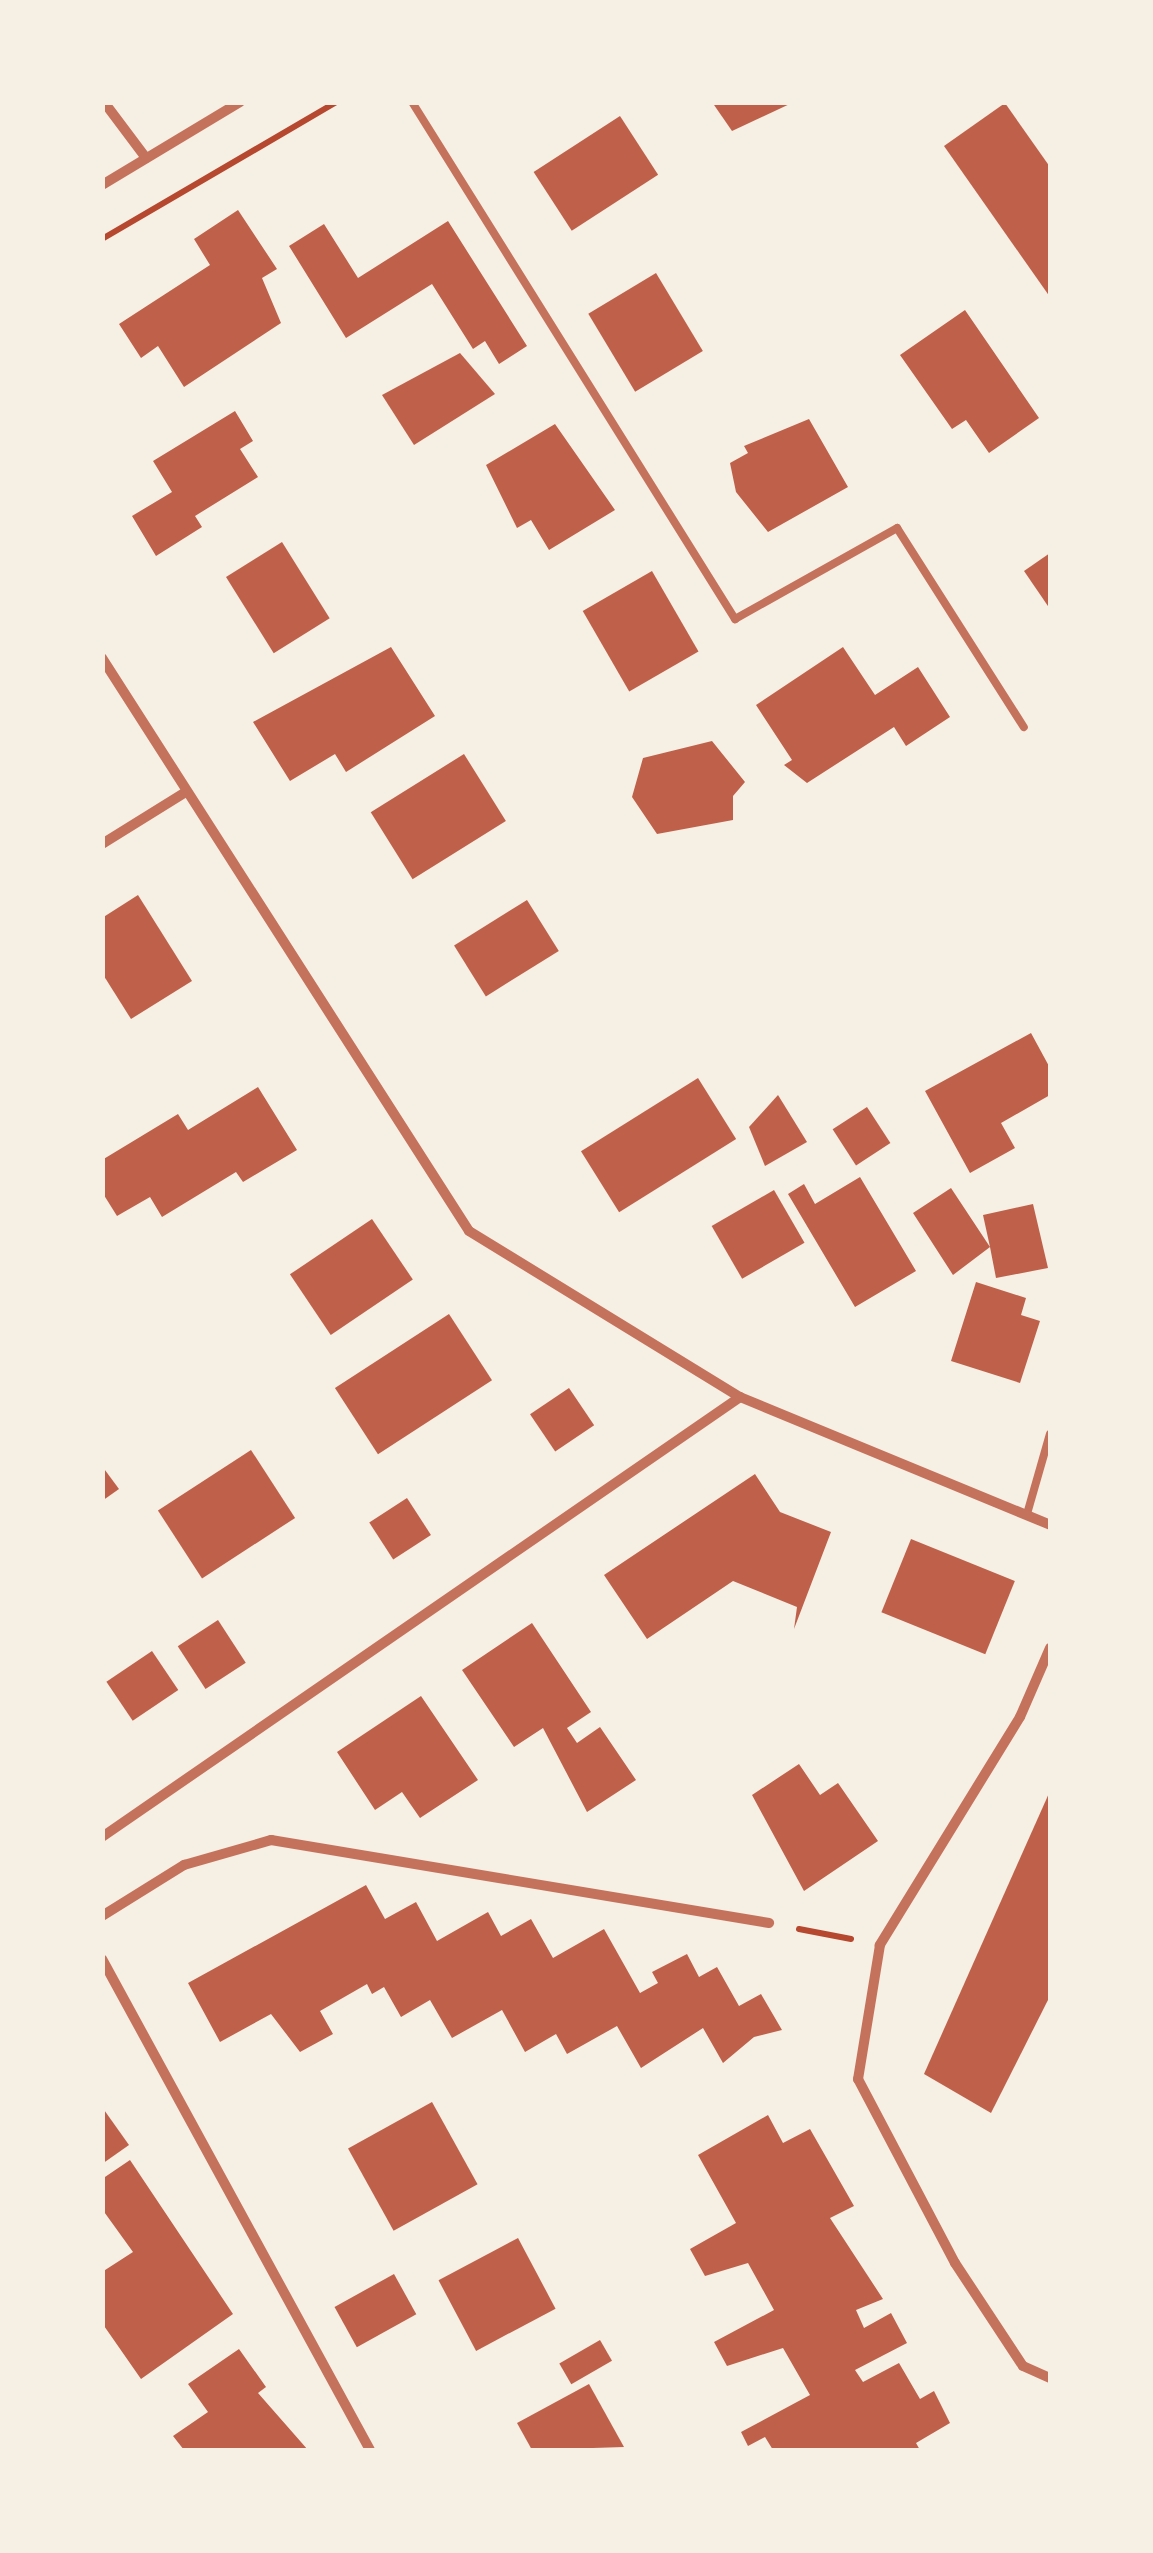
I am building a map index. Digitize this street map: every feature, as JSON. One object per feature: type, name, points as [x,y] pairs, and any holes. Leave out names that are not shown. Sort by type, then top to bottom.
[{"type":"street","points":[[104,102],[146,158]]},
{"type":"street","points":[[102,186],[240,102]]},
{"type":"street","points":[[102,658],[469,1230],[740,1397],[1050,1525]]},
{"type":"street","points":[[102,844],[186,792]]},
{"type":"street","points":[[102,1837],[740,1397]]},
{"type":"street","points":[[1050,1648],[1020,1717],[880,1944],[858,2078],[954,2263],[1023,2366],[1050,2378]]},
{"type":"street","points":[[102,1916],[184,1866],[271,1840],[769,1922]]},
{"type":"street","points":[[102,1959],[370,2450]]},
{"type":"lane","points":[[412,102],[735,619],[897,528],[1024,727]]},
{"type":"lane","points":[[1027,1514],[1050,1434]]},
{"type":"path","points":[[102,239],[336,102]]},
{"type":"path","points":[[769,1922],[880,1944]]},
{"type":"building","points":[[712,102],[794,102],[732,131]]},
{"type":"building","points":[[1005,103],[1050,167],[1050,297],[944,146]]},
{"type":"building","points":[[620,116],[658,175],[572,231],[534,172]]},
{"type":"building","points":[[238,210],[277,269],[262,278],[281,323],[184,387],[158,346],[141,358],[119,324],[210,265],[194,239]]},
{"type":"building","points":[[448,221],[527,346],[499,364],[485,341],[473,349],[432,284],[346,338],[289,246],[324,224],[358,278]]},
{"type":"building","points":[[656,273],[703,351],[635,392],[588,314]]},
{"type":"building","points":[[965,310],[1039,418],[989,453],[966,420],[952,429],[900,355]]},
{"type":"building","points":[[460,353],[495,394],[414,445],[382,395]]},
{"type":"building","points":[[235,411],[253,441],[240,449],[258,477],[195,516],[202,527],[156,556],[132,516],[172,492],[153,461]]},
{"type":"building","points":[[809,419],[848,487],[768,532],[736,492],[730,463],[748,453],[744,446]]},
{"type":"building","points":[[555,424],[615,510],[549,550],[531,520],[517,528],[486,465]]},
{"type":"building","points":[[282,542],[330,618],[274,653],[226,577]]},
{"type":"building","points":[[1050,553],[1050,609],[1024,571]]},
{"type":"building","points":[[652,571],[698,652],[629,692],[583,611]]},
{"type":"building","points":[[391,647],[435,716],[346,772],[335,754],[290,781],[253,722]]},
{"type":"building","points":[[843,647],[875,695],[918,667],[950,717],[906,746],[894,727],[807,783],[784,765],[792,760],[756,705]]},
{"type":"building","points":[[712,741],[745,782],[733,796],[733,820],[657,834],[632,797],[643,758]]},
{"type":"building","points":[[464,754],[506,821],[413,879],[371,812]]},
{"type":"building","points":[[138,895],[192,981],[131,1019],[102,973],[102,918]]},
{"type":"building","points":[[527,900],[559,951],[486,996],[454,946]]},
{"type":"building","points":[[1031,1033],[1050,1068],[1050,1095],[1001,1123],[1015,1148],[970,1173],[925,1091]]},
{"type":"building","points":[[698,1078],[736,1139],[619,1212],[581,1151]]},
{"type":"building","points":[[258,1087],[297,1150],[243,1182],[236,1172],[162,1217],[150,1197],[117,1216],[102,1192],[102,1160],[178,1114],[188,1130]]},
{"type":"building","points":[[778,1095],[807,1142],[765,1166],[749,1127]]},
{"type":"building","points":[[867,1107],[890,1143],[856,1165],[833,1129]]},
{"type":"building","points":[[860,1177],[916,1271],[855,1307],[788,1194],[804,1184],[815,1204]]},
{"type":"building","points":[[951,1188],[990,1247],[953,1275],[913,1213]]},
{"type":"building","points":[[774,1190],[805,1243],[742,1279],[712,1226]]},
{"type":"building","points":[[1033,1204],[1048,1268],[996,1278],[983,1215]]},
{"type":"building","points":[[372,1219],[413,1280],[331,1335],[290,1274]]},
{"type":"building","points":[[976,1282],[1026,1298],[1021,1315],[1040,1321],[1020,1383],[951,1361]]},
{"type":"building","points":[[449,1314],[492,1380],[378,1454],[335,1388]]},
{"type":"building","points":[[569,1388],[594,1425],[555,1452],[530,1414]]},
{"type":"building","points":[[251,1450],[295,1518],[202,1578],[158,1510]]},
{"type":"building","points":[[102,1466],[119,1489],[102,1501]]},
{"type":"building","points":[[755,1474],[780,1512],[831,1532],[794,1629],[797,1607],[733,1581],[647,1639],[604,1575]]},
{"type":"building","points":[[407,1498],[431,1535],[393,1559],[369,1523]]},
{"type":"building","points":[[911,1539],[1015,1581],[985,1654],[881,1612]]},
{"type":"building","points":[[218,1620],[246,1663],[206,1689],[178,1646]]},
{"type":"building","points":[[532,1623],[591,1712],[567,1728],[577,1743],[600,1727],[636,1780],[587,1812],[543,1728],[514,1747],[462,1670]]},
{"type":"building","points":[[152,1651],[178,1690],[133,1721],[106,1682]]},
{"type":"building","points":[[421,1696],[478,1780],[420,1818],[402,1792],[375,1810],[337,1752]]},
{"type":"building","points":[[799,1764],[820,1795],[838,1783],[878,1841],[804,1891],[752,1795]]},
{"type":"building","points":[[1050,1791],[1050,1996],[991,2113],[924,2074]]},
{"type":"building","points":[[366,1885],[385,1919],[416,1902],[437,1941],[488,1912],[501,1936],[531,1919],[553,1958],[604,1929],[640,1993],[658,1983],[652,1972],[687,1954],[699,1977],[717,1967],[739,2006],[761,1994],[782,2030],[754,2037],[723,2063],[703,2028],[641,2068],[617,2026],[567,2054],[556,2034],[525,2052],[502,2010],[452,2038],[430,2000],[401,2017],[384,1987],[372,1994],[367,1984],[320,2011],[333,2034],[300,2052],[271,2014],[220,2042],[188,1983]]},
{"type":"building","points":[[432,2102],[478,2184],[394,2231],[348,2149]]},
{"type":"building","points":[[102,2107],[129,2145],[102,2164]]},
{"type":"building","points":[[768,2115],[783,2143],[810,2129],[854,2206],[830,2218],[883,2299],[856,2310],[864,2328],[891,2313],[907,2343],[855,2370],[863,2382],[899,2363],[920,2399],[934,2391],[950,2423],[916,2443],[920,2450],[773,2450],[765,2437],[748,2446],[741,2432],[810,2395],[783,2348],[727,2366],[714,2342],[774,2310],[748,2263],[705,2276],[690,2249],[736,2223],[698,2155]]},
{"type":"building","points":[[130,2160],[233,2314],[141,2379],[102,2323],[102,2272],[133,2252],[102,2209],[102,2179]]},
{"type":"building","points":[[518,2238],[556,2309],[476,2351],[439,2280]]},
{"type":"building","points":[[394,2274],[416,2314],[357,2347],[335,2307]]},
{"type":"building","points":[[600,2340],[612,2361],[571,2384],[559,2364]]},
{"type":"building","points":[[239,2349],[266,2387],[258,2393],[308,2450],[184,2450],[173,2436],[208,2412],[188,2384]]},
{"type":"building","points":[[589,2384],[624,2447],[532,2450],[517,2423]]}]
